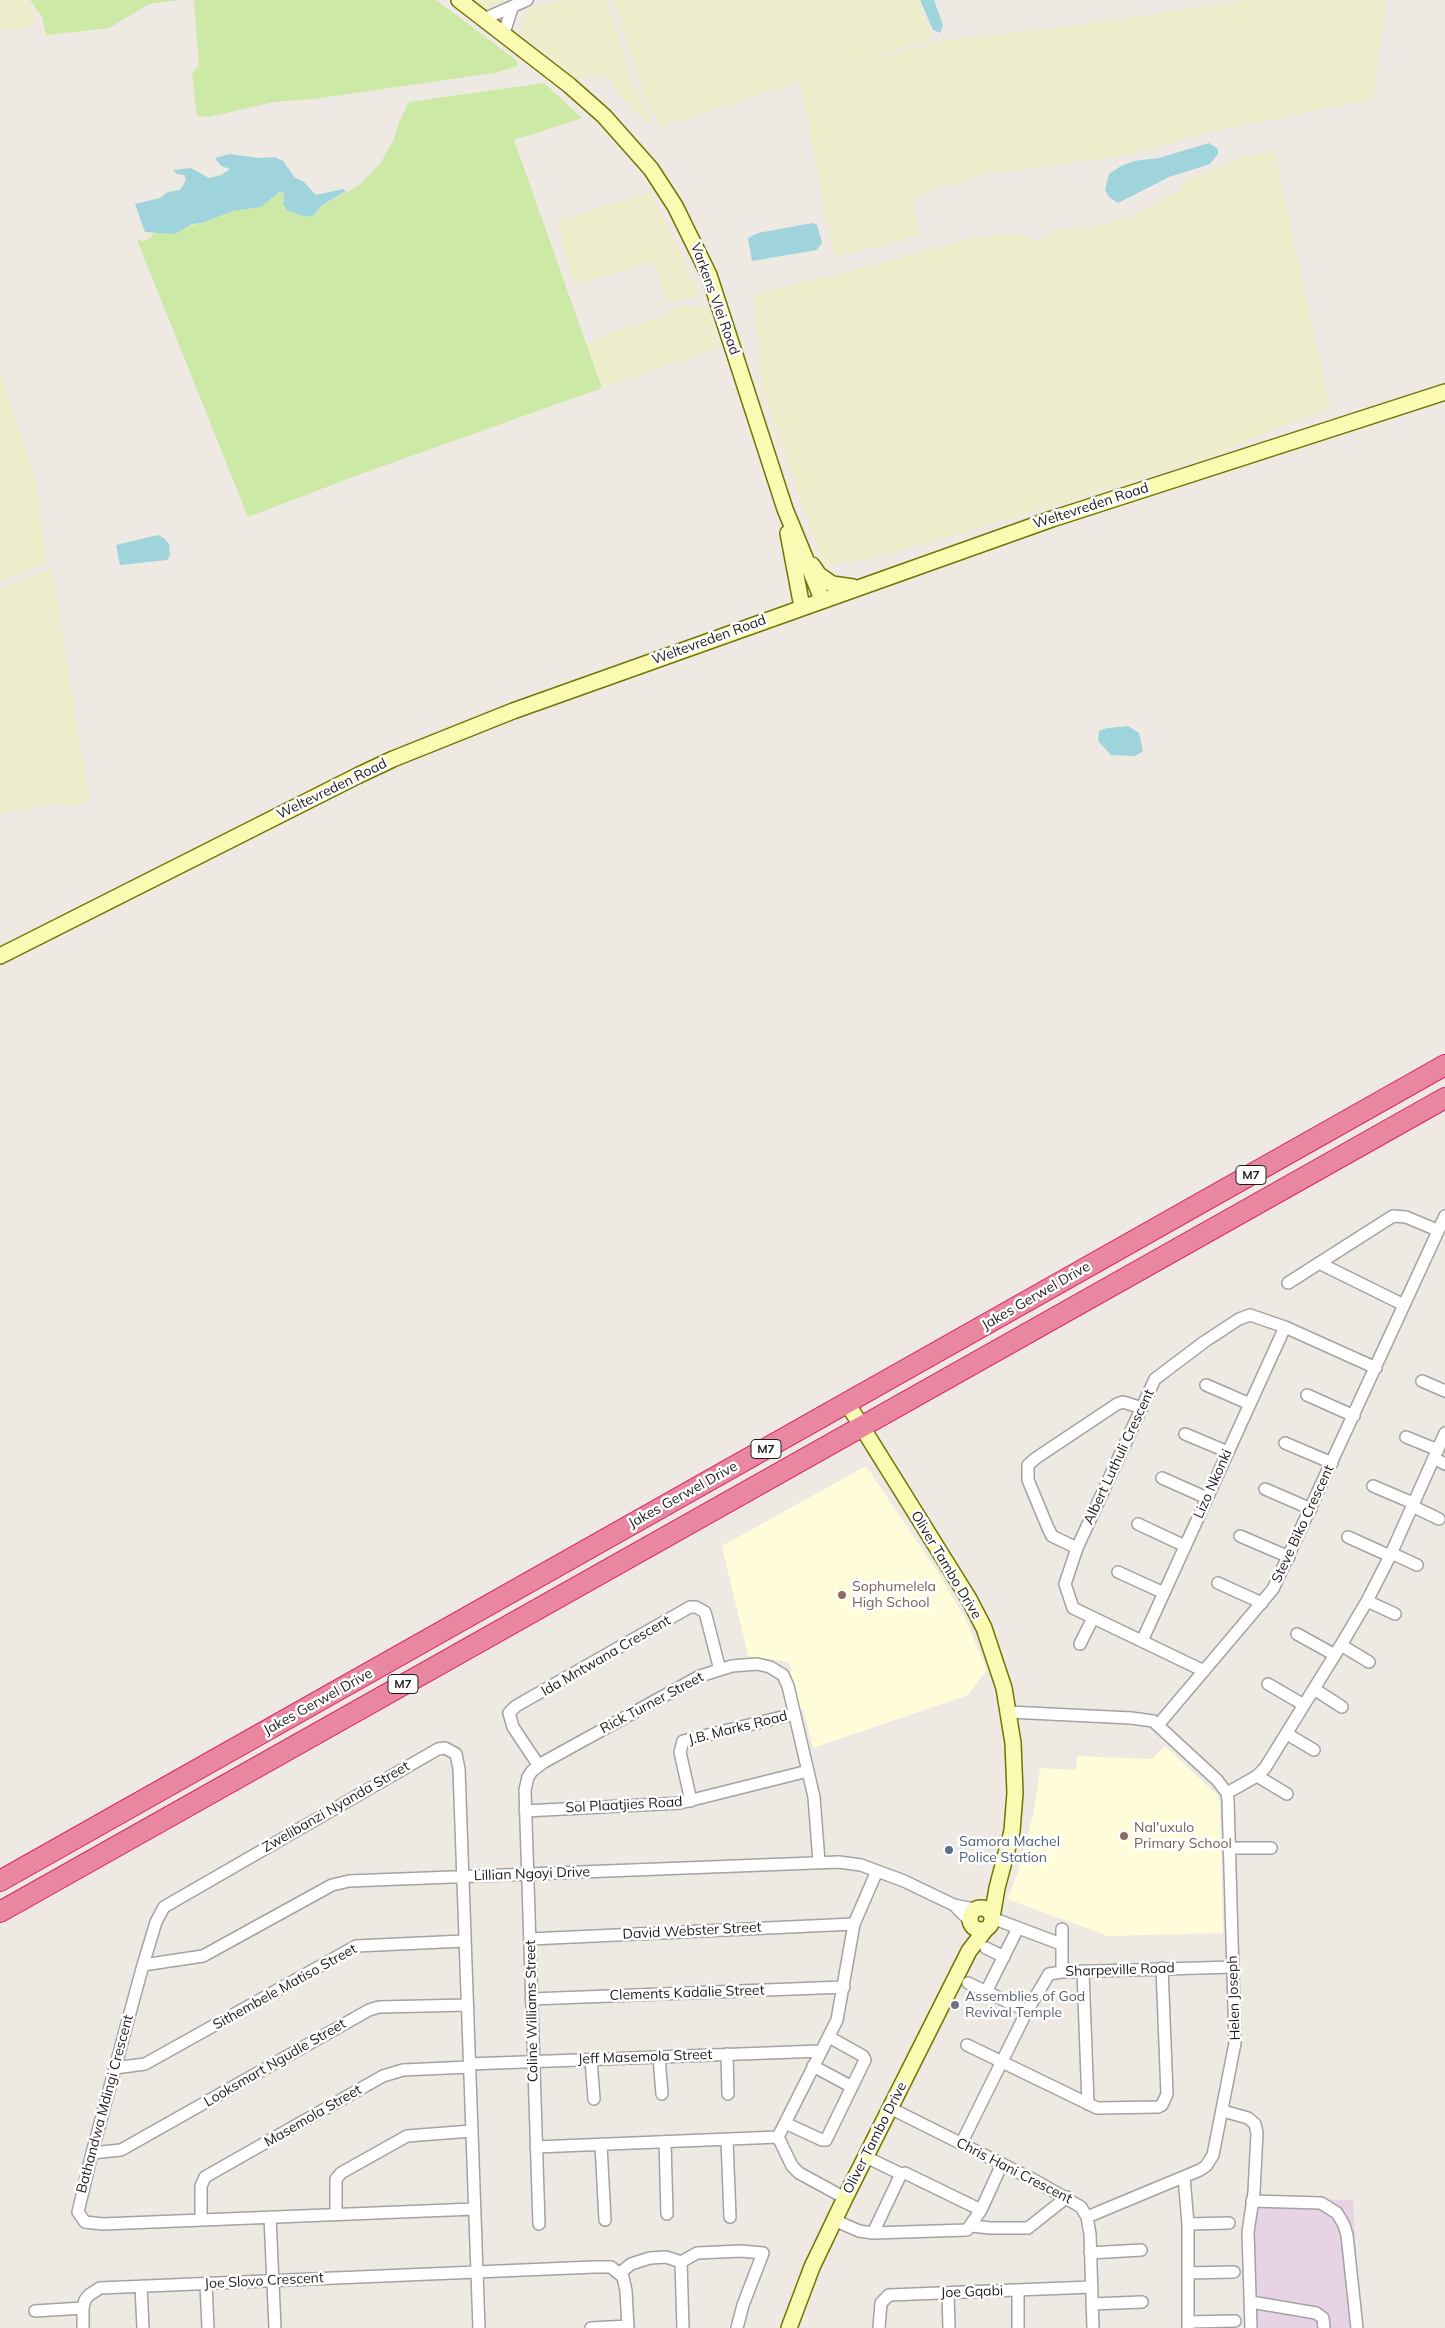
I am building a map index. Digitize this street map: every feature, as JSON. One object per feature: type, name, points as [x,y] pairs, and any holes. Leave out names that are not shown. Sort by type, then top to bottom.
[{"type":"highway","name":"Jakes Gerwel Drive","points":[[0,1881],[1445,1065]]},
{"type":"highway","name":"Jakes Gerwel Drive","points":[[0,1912],[1445,1098]]},
{"type":"street","name":"Varkens Vlei Road","points":[[459,0],[504,33],[569,85],[604,116],[650,169],[674,206],[708,275],[785,509],[822,599]]},
{"type":"street","points":[[484,19],[527,0]]},
{"type":"street","points":[[504,33],[512,8]]},
{"type":"street","name":"Weltevreden Road","points":[[0,956],[292,807],[393,759],[513,711],[1052,518],[1445,392]]},
{"type":"street","name":"Varkens Vlei Road","points":[[785,509],[802,607]]},
{"type":"street","points":[[804,556],[820,575],[832,584],[857,587]]},
{"type":"street","points":[[1288,1283],[1393,1216],[1406,1217],[1437,1230]]},
{"type":"street","name":"Steve Biko Crescent","points":[[1158,1725],[1273,1589],[1445,1216]]},
{"type":"street","points":[[1319,1263],[1404,1305]]},
{"type":"street","name":"Albert Luthuli Crescent","points":[[1204,1671],[1073,1608],[1065,1584],[1077,1548],[1158,1375],[1239,1319],[1254,1316],[1285,1327],[1376,1368]]},
{"type":"street","name":"Lizo Nkonki","points":[[1142,1641],[1285,1327]]},
{"type":"street","points":[[1422,1382],[1445,1391]]},
{"type":"street","points":[[1206,1386],[1250,1404]]},
{"type":"street","points":[[1307,1395],[1354,1416]]},
{"type":"street","points":[[1077,1548],[1052,1536],[1028,1480],[1028,1465],[1116,1404],[1123,1402],[1142,1408]]},
{"type":"street","name":"Oliver Tambo Drive","points":[[789,2328],[799,2298],[834,2220],[890,2108],[969,1951],[993,1922],[997,1888],[1012,1831],[1015,1793],[1015,1768],[1009,1712],[993,1652],[969,1599],[847,1404]]},
{"type":"street","points":[[1185,1434],[1228,1452]]},
{"type":"street","points":[[1009,1712],[1131,1718],[1153,1721],[1217,1780],[1227,1793],[1257,1776],[1287,1734],[1367,1601],[1445,1434]]},
{"type":"street","points":[[1406,1437],[1436,1454],[1445,1464]]},
{"type":"street","points":[[1285,1442],[1332,1462]]},
{"type":"street","points":[[1162,1478],[1207,1498]]},
{"type":"street","points":[[1373,1486],[1439,1519]]},
{"type":"street","points":[[1265,1489],[1311,1510]]},
{"type":"street","points":[[1138,1524],[1186,1546]]},
{"type":"street","points":[[1240,1536],[1289,1557]]},
{"type":"street","points":[[1348,1537],[1417,1565]]},
{"type":"street","points":[[1118,1572],[1164,1593]]},
{"type":"street","points":[[1218,1583],[1262,1603]]},
{"type":"street","points":[[1367,1601],[1395,1614]]},
{"type":"street","name":"Ida Mntwana Crescent","points":[[538,1766],[512,1727],[509,1713],[516,1706],[690,1608],[696,1607],[705,1612],[720,1670]]},
{"type":"street","points":[[1080,1644],[1093,1618]]},
{"type":"street","points":[[1297,1634],[1334,1655]]},
{"type":"street","points":[[1341,1645],[1369,1662]]},
{"type":"street","name":"Rick Turner Street","points":[[538,1766],[700,1676],[732,1666],[757,1664],[778,1670],[783,1675],[788,1686],[808,1772],[818,1830],[819,1862]]},
{"type":"street","points":[[1268,1684],[1304,1705]]},
{"type":"street","points":[[1314,1689],[1342,1707]]},
{"type":"street","name":"J.B. Marks Road","points":[[691,1801],[680,1752],[683,1741],[794,1714]]},
{"type":"street","points":[[1287,1734],[1314,1750]]},
{"type":"street","name":"Zwelibanzi Nyanda Street","points":[[143,1965],[160,1911],[168,1903],[438,1749],[445,1748],[456,1754],[458,1760],[462,1877]]},
{"type":"street","points":[[527,1875],[526,1784],[532,1771],[538,1766]]},
{"type":"street","name":"Sol Plaatjies Road","points":[[526,1810],[667,1805],[691,1801],[808,1772]]},
{"type":"street","points":[[1257,1776],[1287,1794]]},
{"type":"street","name":"Helen Joseph","points":[[1087,2217],[1184,2177],[1210,2162],[1223,2112],[1235,2051],[1227,1793]]},
{"type":"street","points":[[1230,1848],[1271,1848]]},
{"type":"street","name":"Lillian Ngoyi Drive","points":[[479,2328],[462,1877],[819,1862],[860,1865],[904,1881],[973,1916]]},
{"type":"street","points":[[778,2137],[837,2020],[854,1924],[877,1871]]},
{"type":"street","name":"Coline Williams Street","points":[[527,1875],[539,2224]]},
{"type":"street","points":[[143,1965],[203,1956],[340,1882],[462,1877]]},
{"type":"street","name":"Oliver Tambo Drive","points":[[969,1951],[973,1916],[997,1888]]},
{"type":"street","points":[[993,1922],[987,1909],[973,1916],[978,1930],[993,1922],[1018,1928],[1062,1944]]},
{"type":"street","name":"David Webster Street","points":[[530,1939],[854,1924]]},
{"type":"street","points":[[986,1992],[1018,1928]]},
{"type":"street","points":[[1062,1929],[1062,1972]]},
{"type":"street","name":"Sithembele Matiso Street","points":[[115,2068],[145,2064],[356,1946],[464,1942]]},
{"type":"street","points":[[986,1948],[1004,1957]]},
{"type":"street","name":"Bathandwa Mdingi Crescent","points":[[143,1965],[78,2206],[81,2218],[85,2222],[103,2224],[474,2209]]},
{"type":"street","points":[[967,2045],[1088,2104],[1104,2108],[1153,2107],[1162,2105],[1168,2094],[1162,1968]]},
{"type":"street","name":"Sharpeville Road","points":[[961,2144],[1027,2011],[1046,1977],[1052,1973],[1162,1968],[1232,1968]]},
{"type":"street","points":[[1083,1972],[1088,2104]]},
{"type":"street","points":[[968,1983],[1027,2011]]},
{"type":"street","name":"Clements Kadalie Street","points":[[531,1999],[844,1988]]},
{"type":"street","name":"Looksmart Ngudle Street","points":[[92,2153],[120,2150],[369,2010],[379,2007],[467,2005]]},
{"type":"street","points":[[785,2123],[825,2141],[864,2058],[829,2037]]},
{"type":"street","name":"Jeff Masemola Street","points":[[469,2066],[821,2051]]},
{"type":"street","points":[[727,2054],[728,2094]]},
{"type":"street","points":[[659,2057],[662,2094]]},
{"type":"street","points":[[591,2060],[594,2099]]},
{"type":"street","name":"Masemola Street","points":[[201,2219],[201,2186],[205,2177],[392,2072],[469,2066]]},
{"type":"street","points":[[813,2066],[852,2087]]},
{"type":"street","name":"Chris Hani Crescent","points":[[890,2108],[1067,2197],[1081,2207],[1087,2217]]},
{"type":"street","points":[[1223,2112],[1248,2118],[1255,2124],[1256,2168],[1248,2232],[1252,2328]]},
{"type":"street","points":[[336,2214],[336,2179],[341,2174],[407,2136],[471,2131]]},
{"type":"street","points":[[536,2147],[778,2137]]},
{"type":"street","points":[[778,2137],[792,2166],[799,2173],[845,2198]]},
{"type":"street","points":[[727,2140],[730,2217]]},
{"type":"street","points":[[665,2142],[667,2214]]},
{"type":"street","points":[[601,2145],[604,2220]]},
{"type":"street","points":[[866,2157],[901,2174],[912,2175],[981,2210]]},
{"type":"street","points":[[834,2220],[859,2231],[873,2233],[964,2231],[972,2226],[1002,2164]]},
{"type":"street","points":[[873,2233],[901,2174]]},
{"type":"street","points":[[1184,2177],[1188,2224],[1188,2325],[1236,2321]]},
{"type":"street","points":[[972,2226],[1028,2228],[1067,2197]]},
{"type":"street","points":[[1252,2201],[1322,2203],[1337,2213],[1342,2219],[1346,2236],[1357,2328]]},
{"type":"street","points":[[270,2216],[274,2328]]},
{"type":"street","points":[[1087,2217],[1092,2286],[1092,2328]]},
{"type":"street","points":[[1188,2224],[1229,2223]]},
{"type":"street","points":[[1090,2253],[1141,2250]]},
{"type":"street","points":[[591,2328],[628,2327],[626,2291],[620,2273],[631,2264],[650,2258],[666,2257],[681,2262],[697,2253],[741,2251],[763,2253],[761,2263],[743,2305],[737,2328]]},
{"type":"street","points":[[681,2262],[683,2328]]},
{"type":"street","name":"Joe Slovo Crescent","points":[[83,2308],[89,2295],[96,2290],[141,2286],[611,2267],[620,2273]]},
{"type":"street","points":[[1188,2274],[1234,2272]]},
{"type":"street","points":[[206,2284],[208,2328]]},
{"type":"street","points":[[141,2286],[143,2328]]},
{"type":"street","name":"Joe Gqabi","points":[[879,2328],[881,2303],[889,2296],[1092,2286]]},
{"type":"street","points":[[1018,2290],[1018,2328]]},
{"type":"street","points":[[948,2293],[949,2328]]},
{"type":"street","points":[[1092,2304],[1142,2302]]},
{"type":"street","points":[[1250,2302],[1316,2314],[1322,2318],[1324,2328]]},
{"type":"street","points":[[35,2311],[83,2308],[84,2328]]},
{"type":"shaded area","name":"Sophumelela High School","points":[[866,1466],[937,1571],[965,1618],[987,1670],[968,1695],[813,1748],[803,1708],[800,1709],[789,1673],[792,1670],[788,1662],[748,1656],[722,1546]]},
{"type":"shaded area","name":"Nal'uxulo Primary School","points":[[1165,1746],[1217,1795],[1220,1803],[1223,1933],[1108,1936],[1007,1899],[1018,1872],[1034,1811],[1040,1768],[1076,1770],[1077,1756],[1152,1759]]},
{"type":"shaded area","points":[[1245,2199],[1353,2200],[1358,2302],[1363,2328],[1249,2328]]},
{"type":"green space","points":[[0,0],[26,0],[33,8],[35,22],[25,29],[0,29]]},
{"type":"green space","points":[[30,0],[180,0],[149,4],[109,28],[46,35],[42,17]]},
{"type":"green space","points":[[194,0],[436,0],[516,60],[518,66],[494,73],[313,99],[275,102],[208,117],[197,116],[192,73],[199,66]]},
{"type":"green space","points":[[472,0],[522,0],[488,12]]},
{"type":"green space","points":[[571,0],[607,0],[634,86],[651,120],[647,122],[618,94],[610,79],[599,75],[577,79],[521,34],[520,26],[529,8]]},
{"type":"green space","points":[[613,0],[918,0],[930,32],[929,41],[907,46],[842,69],[938,41],[1065,27],[1252,0],[1386,0],[1374,97],[1368,100],[1209,132],[1130,155],[980,175],[965,182],[930,190],[913,201],[919,236],[834,257],[800,82],[805,80],[662,127],[651,111],[643,92]]},
{"type":"green space","points":[[544,83],[582,118],[514,140],[602,388],[358,475],[248,517],[137,240],[144,241],[151,237],[152,234],[202,223],[233,211],[261,207],[279,192],[284,192],[283,205],[288,211],[305,217],[314,215],[321,206],[358,186],[380,164],[394,139],[400,120],[409,102]]},
{"type":"green space","points":[[1274,150],[1330,407],[1208,457],[1070,501],[877,557],[824,566],[763,392],[753,294],[855,270],[972,238],[1013,234],[1039,241],[1053,231],[1094,227],[1130,217],[1151,206],[1182,189],[1183,180],[1207,173],[1231,161]]},
{"type":"green space","points":[[650,192],[700,297],[666,303],[654,262],[573,285],[558,221]]},
{"type":"green space","points":[[679,306],[709,306],[719,348],[602,388],[586,344],[613,332],[658,318]]},
{"type":"green space","points":[[0,370],[36,480],[47,563],[0,581]]},
{"type":"green space","points":[[52,569],[89,801],[68,806],[60,803],[0,814],[0,588]]},
{"type":"water","points":[[920,0],[934,0],[943,25],[940,33],[933,30]]},
{"type":"water","points":[[1209,143],[1218,149],[1218,154],[1210,164],[1169,177],[1118,203],[1109,197],[1105,190],[1109,174],[1121,166],[1134,161],[1159,158]]},
{"type":"water","points":[[229,154],[259,158],[275,157],[283,161],[295,178],[303,181],[316,195],[343,189],[346,191],[321,206],[314,215],[305,217],[288,211],[283,205],[284,193],[279,192],[261,207],[233,211],[202,223],[192,224],[175,234],[145,232],[135,204],[160,198],[168,192],[180,190],[186,180],[184,175],[177,174],[173,170],[191,168],[209,178],[221,175],[230,169],[221,166],[215,158]]},
{"type":"water","points":[[812,223],[817,225],[822,242],[817,250],[752,261],[748,238],[758,233]]},
{"type":"water","points":[[158,535],[169,544],[170,555],[167,560],[120,565],[116,545]]},
{"type":"water","points":[[1128,726],[1139,733],[1143,751],[1135,756],[1111,755],[1098,741],[1099,731],[1107,728]]},
{"type":"place","name":"Sophumelela High School","points":[[842,1595]]},
{"type":"place","name":"Nal'uxulo Primary School","points":[[1124,1836]]},
{"type":"place","name":"Samora Machel Police Station","points":[[949,1850]]},
{"type":"place","name":"Assemblies of God Revival Temple","points":[[955,2005]]}]
